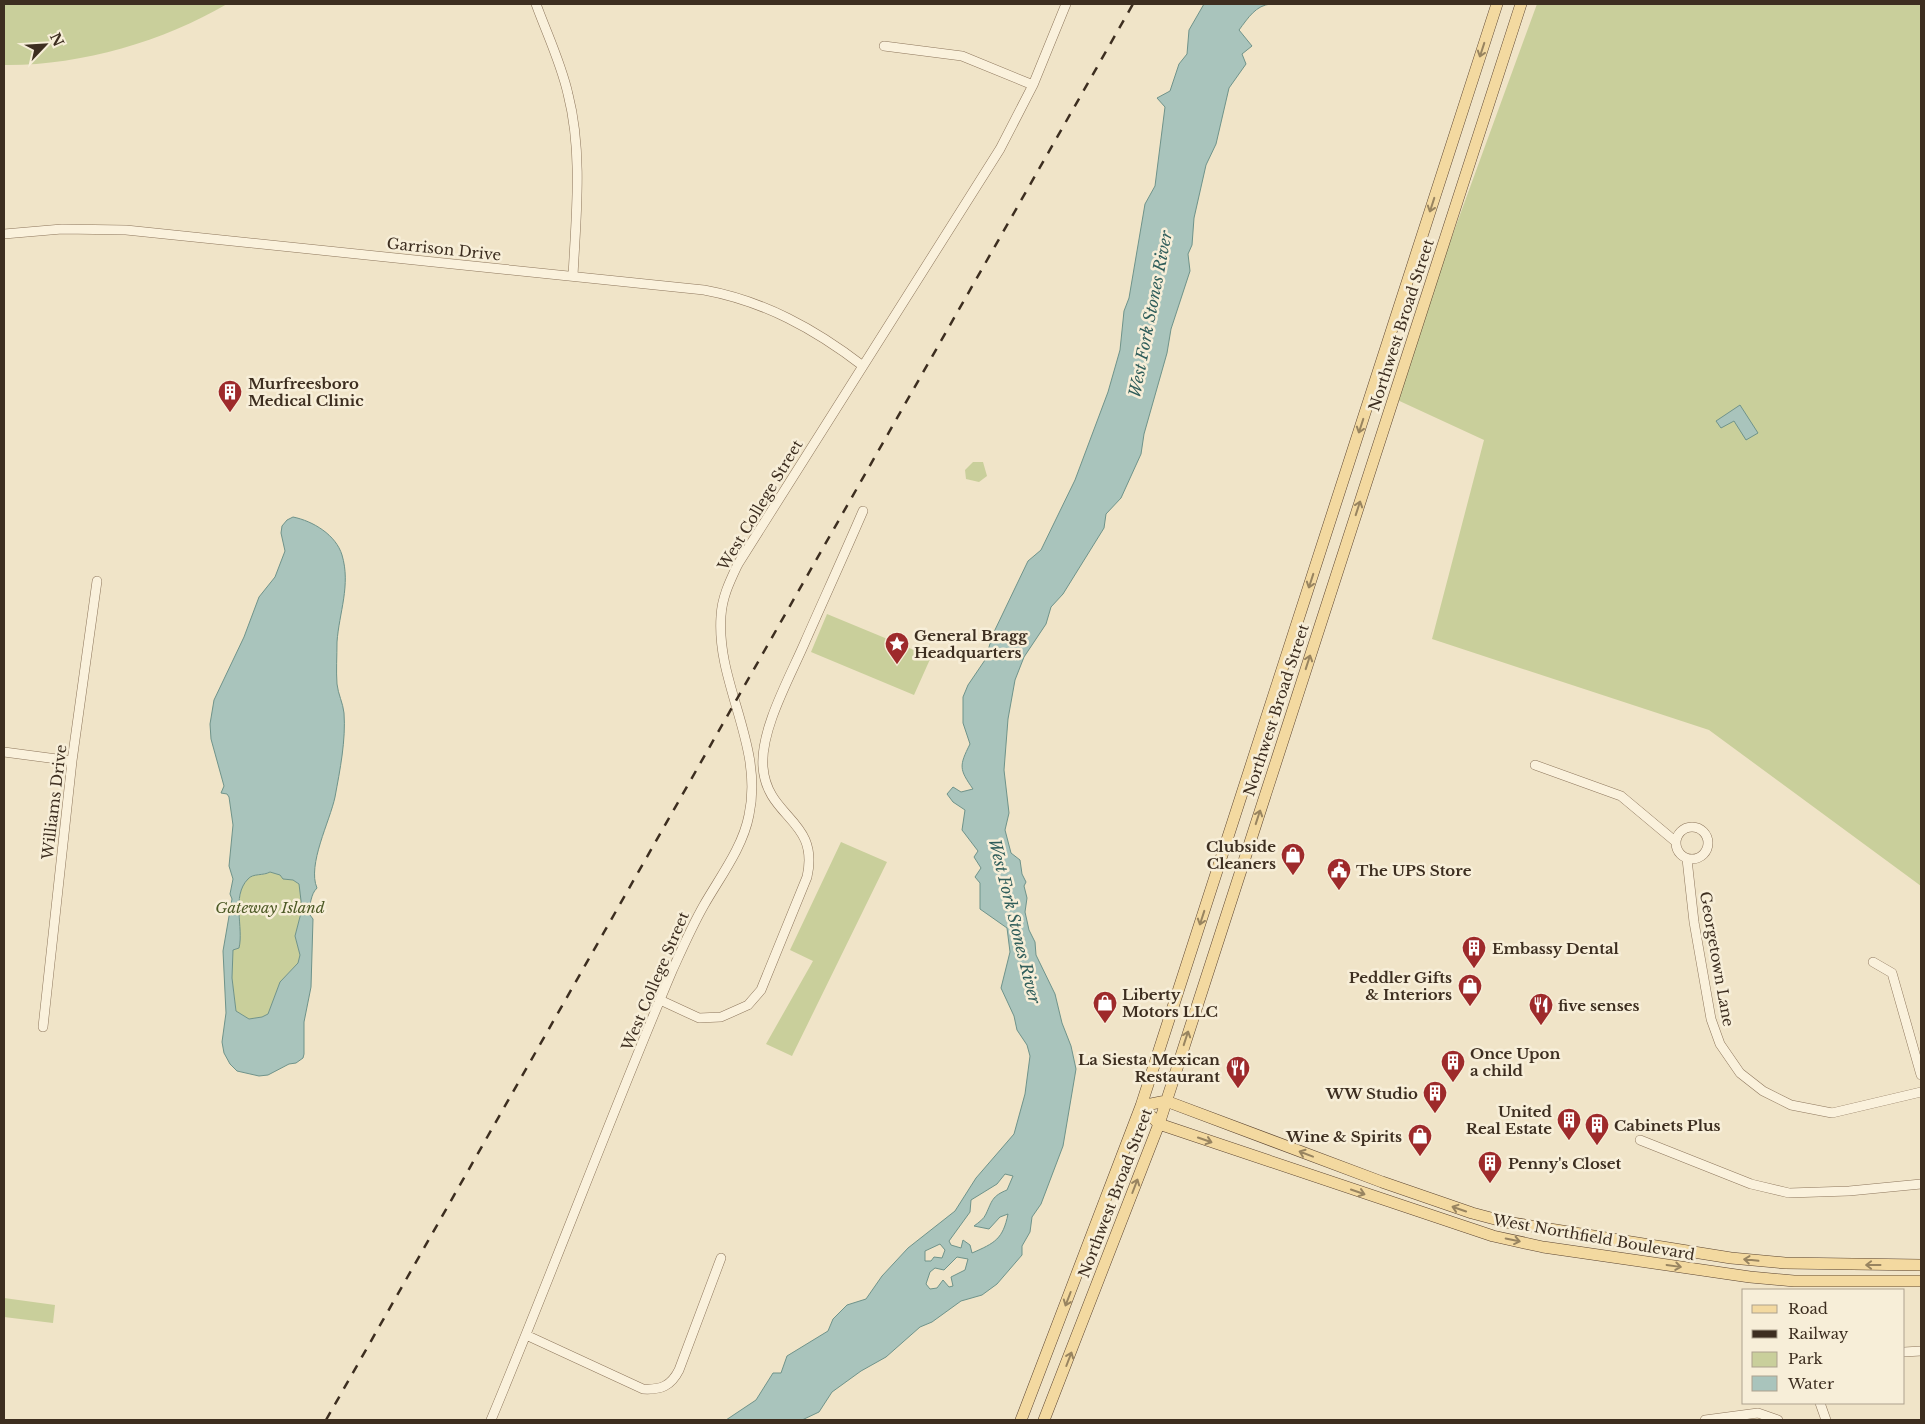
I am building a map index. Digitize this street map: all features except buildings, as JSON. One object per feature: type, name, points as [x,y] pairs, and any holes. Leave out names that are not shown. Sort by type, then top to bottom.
[{"type":"main road","name":"Northwest Broad Street","points":[[1021,1420],[1042,1370],[1141,1106],[1497,4]]},
{"type":"main road","name":"Northwest Broad Street","points":[[1044,1420],[1062,1378],[1166,1101],[1521,4]]},
{"type":"main road","points":[[1410,275],[1431,282]]},
{"type":"main road","points":[[1372,392],[1393,398]]},
{"type":"main road","points":[[1278,682],[1299,689]]},
{"type":"main road","points":[[1243,790],[1264,798]]},
{"type":"main road","points":[[1217,872],[1238,879]]},
{"type":"main road","points":[[1141,1106],[1166,1101]]},
{"type":"main road","name":"West Northfield Boulevard","points":[[1166,1101],[1382,1182],[1472,1213],[1526,1226],[1731,1258],[1786,1263],[1921,1265]]},
{"type":"main road","points":[[1141,1106],[1158,1124]]},
{"type":"main road","name":"West Northfield Boulevard","points":[[1158,1124],[1454,1225],[1543,1247],[1728,1274],[1794,1281],[1855,1285],[1921,1281]]},
{"type":"main road","points":[[1728,1274],[1731,1258]]},
{"type":"main road","points":[[1042,1370],[1062,1378]]},
{"type":"street","points":[[536,4],[557,58],[568,94],[573,124],[578,191],[573,276]]},
{"type":"street","name":"West College Street","points":[[492,1420],[660,1000],[685,942],[740,842],[749,816],[753,791],[752,765],[724,661],[721,637],[721,615],[725,592],[738,564],[1000,149],[1032,85],[1066,4]]},
{"type":"street","points":[[884,46],[962,56],[1032,85]]},
{"type":"street","name":"Garrison Drive","points":[[4,234],[62,229],[126,230],[573,276],[730,295],[786,316],[840,349],[863,366]]},
{"type":"street","points":[[660,1000],[699,1018],[721,1017],[748,1006],[761,990],[807,877],[811,861],[808,842],[801,828],[773,800],[766,784],[763,765],[771,719],[863,511]]},
{"type":"street","name":"Williams Drive","points":[[43,1027],[72,761],[97,581]]},
{"type":"street","points":[[4,752],[72,761]]},
{"type":"street","points":[[1535,765],[1621,796],[1676,842]]},
{"type":"street","points":[[1690,828],[1700,830],[1704,833],[1708,843],[1705,853],[1697,859],[1687,859],[1678,852],[1676,842],[1680,832],[1690,828]]},
{"type":"street","name":"Georgetown Lane","points":[[1687,859],[1694,922],[1712,1019],[1720,1044],[1740,1074],[1764,1091],[1791,1104],[1832,1112],[1921,1092]]},
{"type":"street","points":[[1873,962],[1892,973],[1921,1075]]},
{"type":"street","points":[[1640,1140],[1751,1184],[1789,1192],[1849,1191],[1921,1184]]},
{"type":"street","points":[[526,1335],[643,1389],[656,1390],[674,1380],[680,1370],[721,1258]]},
{"type":"street","points":[[1905,1352],[1921,1351]]},
{"type":"street","points":[[1820,1404],[1826,1420]]},
{"type":"street","points":[[1705,1420],[1758,1413],[1778,1420]]},
{"type":"green space","points":[[4,4],[227,4],[175,30],[119,49],[61,61],[4,65]]},
{"type":"green space","points":[[1537,4],[1921,4],[1921,886],[1709,730],[1432,639],[1484,440],[1393,398]]},
{"type":"green space","points":[[973,462],[983,462],[987,476],[979,482],[966,479],[965,470]]},
{"type":"green space","points":[[827,614],[931,657],[914,695],[811,652]]},
{"type":"green space","points":[[841,842],[887,862],[792,1056],[766,1044],[813,961],[790,950]]},
{"type":"green space","name":"Gateway Island","points":[[270,872],[299,884],[302,909],[295,936],[300,955],[298,963],[280,982],[268,1014],[249,1019],[236,1011],[232,978],[233,950],[239,948],[240,941],[240,898],[245,881],[251,876]]},
{"type":"green space","points":[[4,1298],[55,1305],[53,1323],[4,1317]]},
{"type":"water","name":"West Fork Stones River","points":[[1204,4],[1271,4],[1257,10],[1239,30],[1252,46],[1242,54],[1246,64],[1229,88],[1216,144],[1206,165],[1194,218],[1192,245],[1188,254],[1190,271],[1171,329],[1167,353],[1144,434],[1141,454],[1121,498],[1106,514],[1104,528],[1063,594],[1051,607],[1046,624],[1024,657],[1015,680],[1008,719],[1004,770],[1009,813],[1005,830],[1011,853],[1020,860],[1022,874],[1026,882],[1024,886],[1027,898],[1025,912],[1029,930],[1035,942],[1036,955],[1055,994],[1076,1069],[1063,1146],[1041,1204],[1032,1217],[1030,1232],[1022,1246],[1022,1255],[997,1284],[982,1295],[961,1301],[932,1322],[920,1327],[886,1357],[861,1371],[832,1392],[819,1412],[802,1420],[726,1420],[756,1400],[773,1373],[781,1373],[787,1356],[828,1331],[833,1319],[847,1305],[866,1299],[882,1276],[908,1248],[955,1211],[976,1178],[1014,1134],[1025,1094],[1030,1056],[1027,1045],[1017,1030],[1014,1016],[1001,988],[1010,952],[1007,928],[980,909],[980,883],[975,877],[981,868],[974,857],[978,851],[962,830],[965,810],[953,802],[947,794],[953,787],[961,792],[973,789],[965,777],[962,767],[970,744],[963,723],[963,697],[968,685],[985,660],[993,634],[1028,561],[1041,550],[1075,480],[1108,392],[1120,350],[1124,311],[1129,298],[1145,204],[1155,186],[1165,107],[1157,98],[1170,91],[1179,64],[1187,54],[1189,30]],"holes":[[[1005,1174],[1013,1176],[1007,1190],[995,1197],[984,1218],[974,1226],[989,1229],[1000,1217],[1008,1214],[1004,1229],[997,1239],[972,1253],[970,1245],[963,1240],[961,1248],[951,1245],[949,1241],[970,1212],[971,1200],[997,1184]],[[940,1244],[945,1250],[942,1258],[934,1257],[931,1261],[925,1261],[925,1251]],[[957,1257],[968,1259],[965,1270],[951,1277],[953,1286],[949,1287],[943,1280],[937,1288],[930,1289],[926,1284],[930,1272],[935,1268],[944,1270]]]},
{"type":"water","points":[[1740,405],[1758,433],[1746,440],[1734,421],[1721,428],[1716,421]]},
{"type":"water","points":[[293,517],[301,519],[323,530],[335,541],[342,555],[345,588],[338,631],[337,674],[344,713],[344,734],[335,797],[317,855],[315,878],[317,888],[313,893],[307,911],[313,919],[311,987],[304,1022],[304,1054],[303,1058],[296,1063],[289,1064],[268,1075],[259,1076],[237,1071],[230,1064],[224,1053],[222,1042],[226,1013],[223,951],[232,899],[230,894],[233,879],[229,866],[233,825],[229,797],[227,794],[221,793],[224,786],[211,739],[210,724],[214,700],[244,637],[259,597],[275,577],[285,551],[281,533],[282,526]],"holes":[[[270,872],[280,875],[283,879],[293,880],[299,884],[302,909],[295,936],[300,955],[298,963],[280,982],[268,1014],[249,1019],[236,1011],[232,978],[233,950],[239,948],[240,940],[240,894],[250,877]]]},
{"type":"railway","points":[[326,1420],[1133,4]]},
{"type":"place","name":"Murfreesboro Medical Clinic","points":[[230,413]]},
{"type":"place","name":"General Bragg Headquarters","points":[[897,665]]},
{"type":"place","name":"Clubside Cleaners","points":[[1293,876]]},
{"type":"place","name":"The UPS Store","points":[[1339,891]]},
{"type":"place","name":"Embassy Dental","points":[[1474,969]]},
{"type":"place","name":"Peddler Gifts & Interiors","points":[[1470,1007]]},
{"type":"place","name":"Liberty Motors LLC","points":[[1105,1024]]},
{"type":"place","name":"five senses","points":[[1541,1026]]},
{"type":"place","name":"Once Upon a child","points":[[1453,1083]]},
{"type":"place","name":"La Siesta Mexican Restaurant","points":[[1238,1089]]},
{"type":"place","name":"WW Studio","points":[[1435,1114]]},
{"type":"place","name":"United Real Estate","points":[[1569,1141]]},
{"type":"place","name":"Cabinets Plus","points":[[1597,1146]]},
{"type":"place","name":"Wine & Spirits","points":[[1420,1157]]},
{"type":"place","name":"Penny's Closet","points":[[1490,1184]]}]
